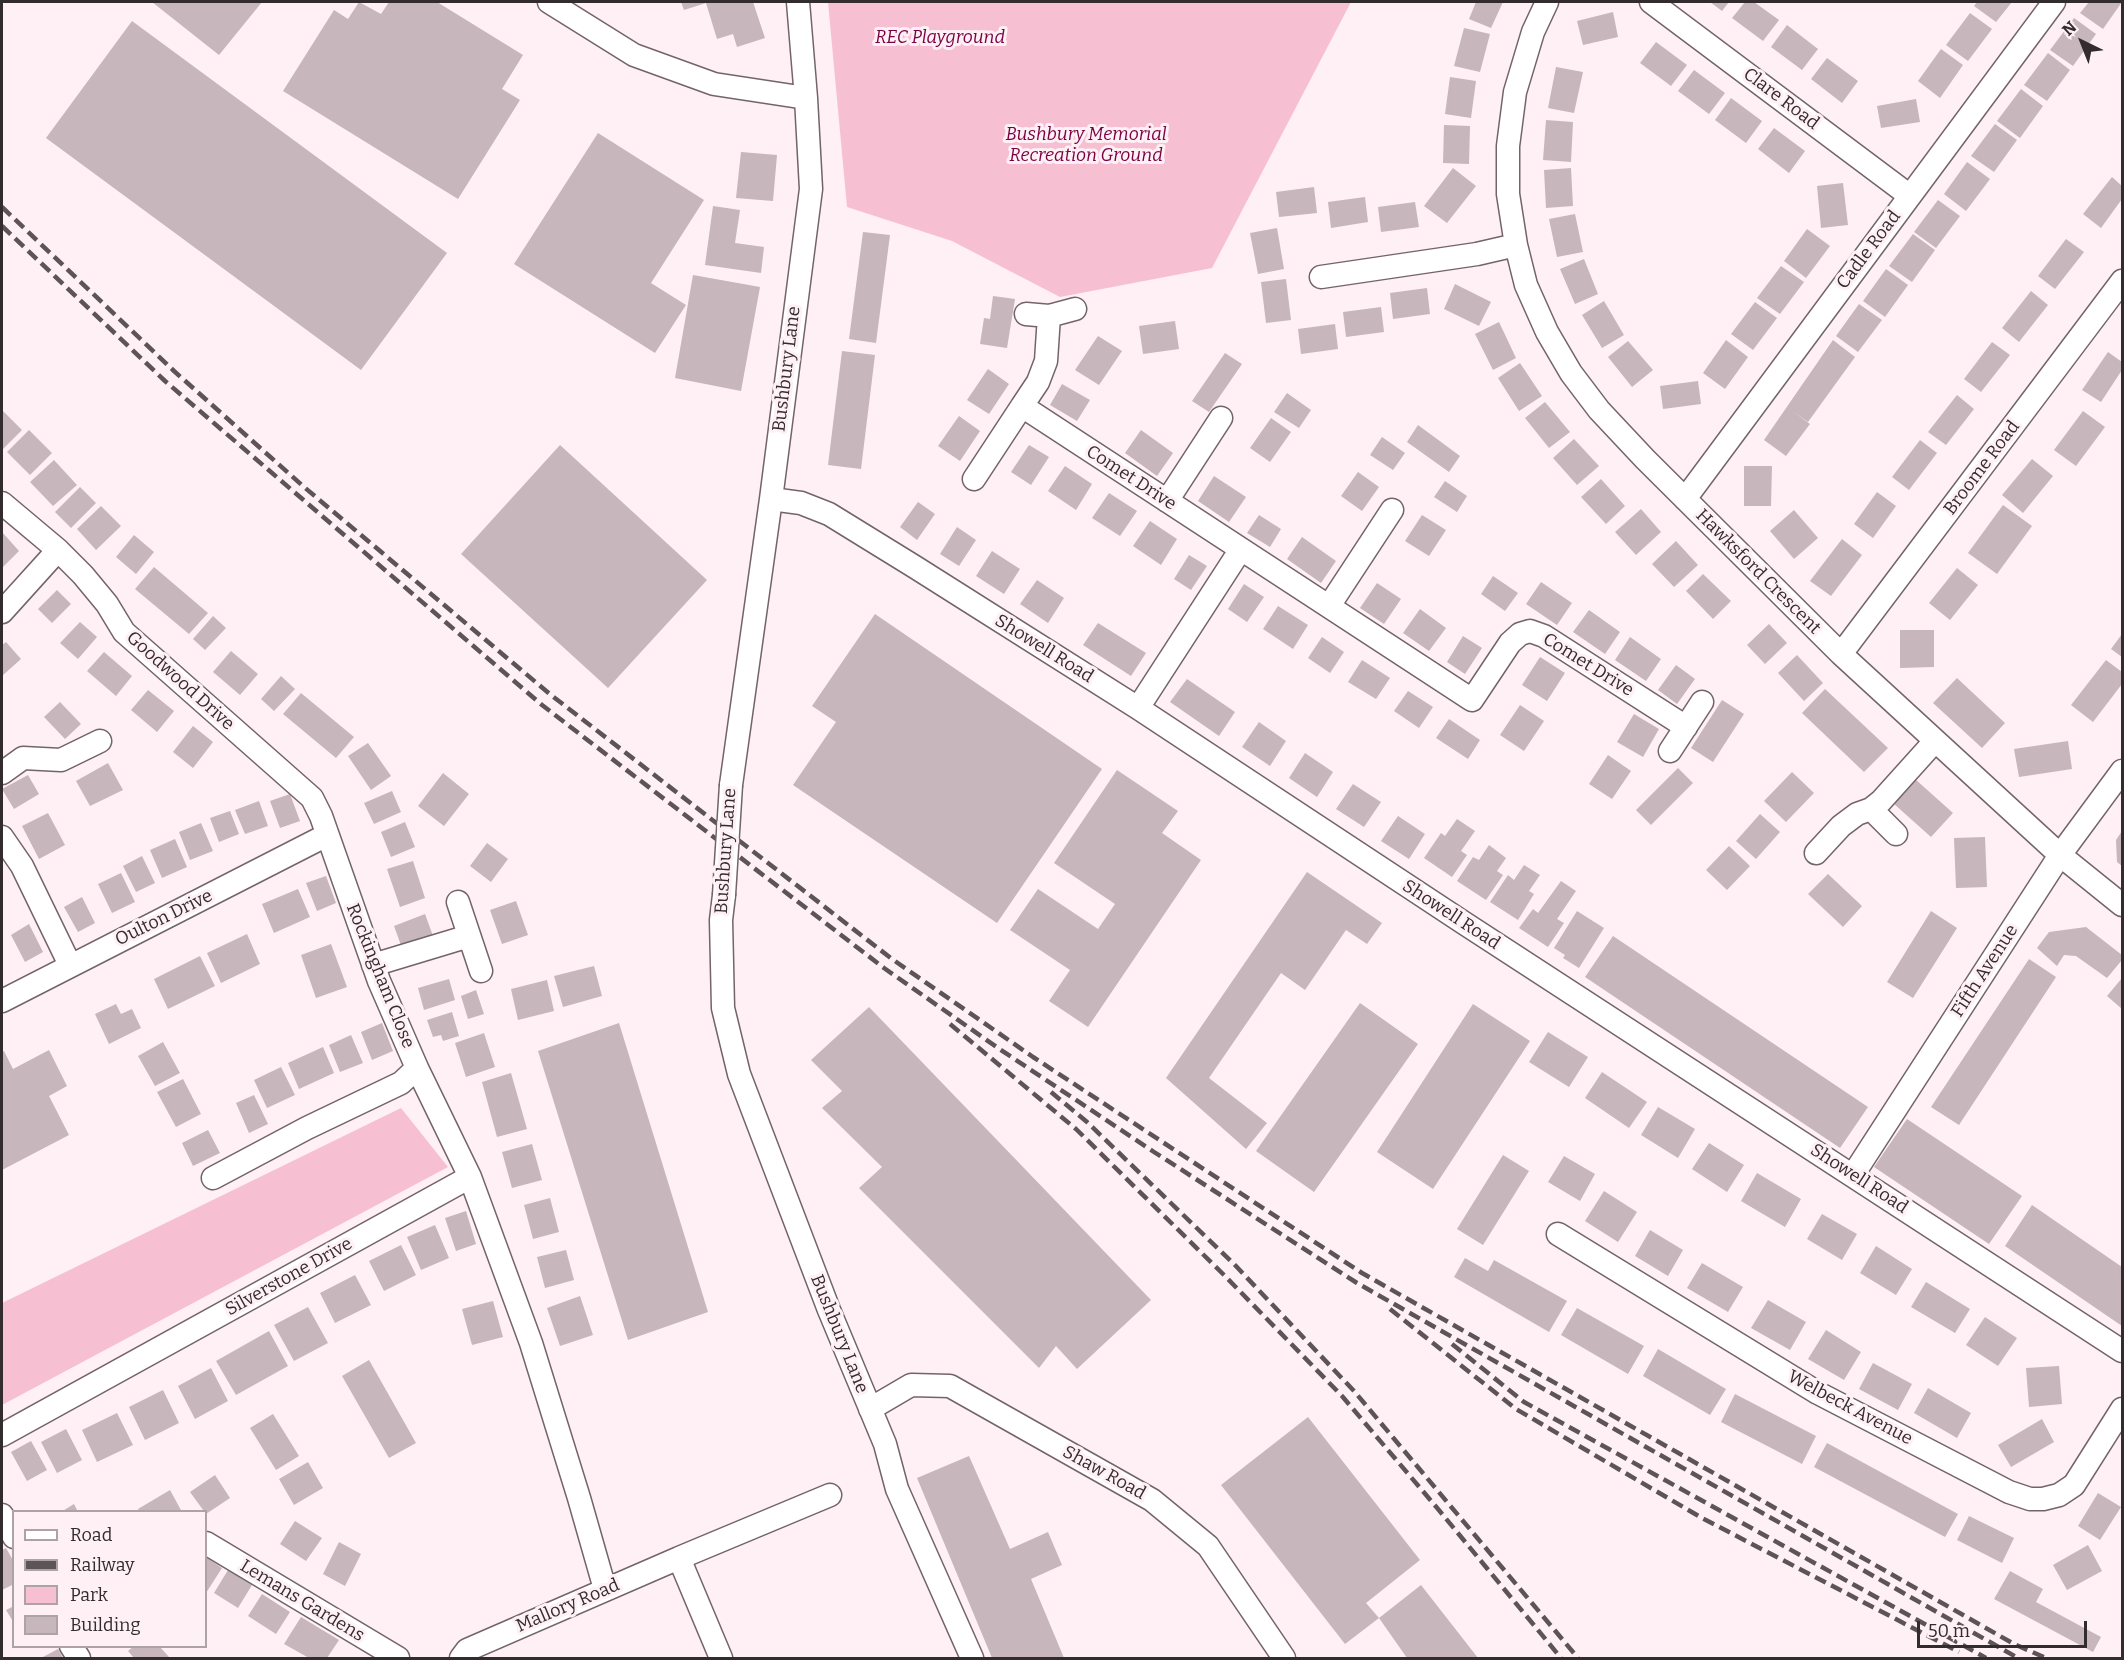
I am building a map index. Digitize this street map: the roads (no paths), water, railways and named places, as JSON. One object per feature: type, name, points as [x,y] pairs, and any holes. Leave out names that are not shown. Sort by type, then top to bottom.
[{"type":"street","points":[[549,2],[634,55],[714,84],[806,98]]},
{"type":"street","name":"Bushbury Lane","points":[[798,2],[811,189],[771,499],[730,785],[721,920],[723,1008],[739,1074],[829,1310],[885,1444],[897,1489],[972,1659]]},
{"type":"street","name":"Hawksford Crescent","points":[[1547,2],[1533,32],[1515,92],[1509,135],[1508,194],[1516,244],[1526,285],[1547,332],[1570,373],[1599,410],[1841,654],[2060,855],[2122,905]]},
{"type":"street","name":"Clare Road","points":[[1651,2],[1910,196]]},
{"type":"street","name":"Cadle Road","points":[[1685,499],[2054,2]]},
{"type":"street","points":[[1321,277],[1477,254],[1516,244]]},
{"type":"street","name":"Broome Road","points":[[1841,654],[2122,281]]},
{"type":"street","points":[[1026,314],[1049,316],[1075,309]]},
{"type":"street","points":[[974,479],[1038,382],[1046,361],[1049,316]]},
{"type":"street","name":"Comet Drive","points":[[1022,406],[1472,700],[1510,643],[1520,634],[1530,631],[1544,636],[1686,727]]},
{"type":"street","points":[[1167,501],[1221,417]]},
{"type":"street","name":"Showell Road","points":[[771,499],[801,503],[829,514],[1138,708],[2122,1351]]},
{"type":"street","name":"Goodwood Drive","points":[[2,503],[58,550],[83,575],[107,604],[124,632],[312,798],[327,835]]},
{"type":"street","points":[[1329,606],[1392,510]]},
{"type":"street","points":[[1138,708],[1241,549]]},
{"type":"street","points":[[2,612],[58,550]]},
{"type":"street","points":[[1670,751],[1702,702]]},
{"type":"street","points":[[2,773],[23,758],[61,760],[99,741]]},
{"type":"street","points":[[1816,853],[1841,826],[1881,801],[1935,741]]},
{"type":"street","name":"Fifth Avenue","points":[[1853,1175],[2060,855],[2122,771]]},
{"type":"street","points":[[1871,809],[1896,834]]},
{"type":"street","name":"Rockingham Close","points":[[213,1178],[307,1128],[401,1083],[417,1068],[373,965],[327,835]]},
{"type":"street","name":"Oulton Drive","points":[[2,1001],[327,835]]},
{"type":"street","points":[[2,837],[22,866],[70,965]]},
{"type":"street","points":[[458,902],[481,971]]},
{"type":"street","points":[[373,965],[469,936]]},
{"type":"street","points":[[417,1068],[470,1178],[531,1343],[605,1589]]},
{"type":"street","name":"Silverstone Drive","points":[[2,1435],[470,1178]]},
{"type":"street","name":"Welbeck Avenue","points":[[1558,1234],[1818,1393],[2009,1492],[2031,1499],[2059,1495],[2074,1485],[2122,1409]]},
{"type":"street","name":"Shaw Road","points":[[870,1409],[911,1385],[950,1386],[1152,1500],[1208,1546],[1284,1659]]},
{"type":"street","name":"Mallory Road","points":[[460,1659],[466,1650],[605,1589],[681,1563],[830,1495]]},
{"type":"street","points":[[2,1515],[12,1533]]},
{"type":"street","name":"Lemans Gardens","points":[[207,1544],[398,1659]]},
{"type":"street","points":[[681,1563],[721,1659]]},
{"type":"railway","points":[[2,207],[174,371],[304,487],[551,695],[892,959],[1033,1057],[1362,1273],[2014,1644],[2046,1658]]},
{"type":"railway","points":[[2,226],[165,381],[542,705],[884,968],[998,1048],[1154,1152],[1357,1283],[2018,1658]]},
{"type":"railway","points":[[950,1024],[1076,1129],[1224,1275],[1342,1396],[1561,1658]]},
{"type":"railway","points":[[1051,1092],[1087,1122],[1234,1264],[1354,1391],[1578,1658]]},
{"type":"railway","points":[[1390,1309],[1516,1409],[1702,1518],[1959,1652]]},
{"type":"railway","points":[[1452,1344],[1524,1402],[1986,1658]]},
{"type":"park label","name":"REC Playground","points":[[940,38]]},
{"type":"park label","name":"Bushbury Memorial Recreation Ground","points":[[1086,145]]}]
